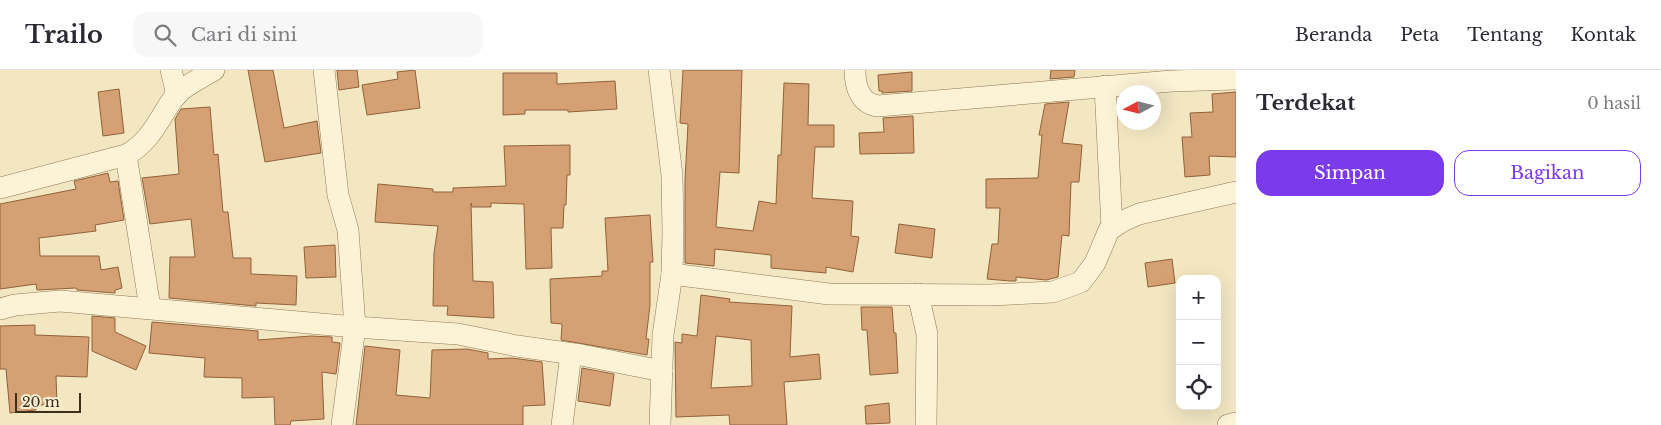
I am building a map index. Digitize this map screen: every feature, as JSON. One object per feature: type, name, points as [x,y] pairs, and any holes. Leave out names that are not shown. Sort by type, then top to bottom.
[{"type":"street","points":[[171,70],[176,94]]},
{"type":"street","points":[[0,188],[126,155],[137,149],[154,131],[176,94],[214,70]]},
{"type":"street","points":[[324,70],[338,195],[348,230],[355,327],[342,425]]},
{"type":"street","points":[[659,70],[672,175],[672,274],[663,335],[660,425]]},
{"type":"street","points":[[855,70],[855,82],[861,98],[870,105],[878,106],[1115,80],[1236,79]]},
{"type":"street","points":[[1112,228],[1115,80]]},
{"type":"street","points":[[126,155],[150,308]]},
{"type":"street","points":[[672,274],[829,294],[989,295],[1053,292],[1081,282],[1095,263],[1109,230],[1112,228],[1139,214],[1236,192]]},
{"type":"street","points":[[918,294],[927,334],[926,425]]},
{"type":"street","points":[[0,309],[15,305],[60,301],[355,327],[458,334],[517,346],[662,370]]},
{"type":"street","points":[[562,425],[570,354]]},
{"type":"street","points":[[1228,425],[1236,424]]},
{"type":"building","points":[[248,70],[273,70],[284,128],[317,121],[321,153],[265,162]]},
{"type":"building","points":[[337,70],[357,70],[359,87],[339,90]]},
{"type":"building","points":[[415,70],[420,108],[367,115],[362,85],[398,79],[397,72]]},
{"type":"building","points":[[683,70],[742,70],[739,173],[720,172],[716,227],[753,231],[759,201],[776,204],[778,155],[781,155],[784,83],[809,84],[808,125],[834,125],[834,147],[815,147],[812,198],[853,201],[851,236],[859,237],[853,272],[826,267],[826,273],[771,268],[771,255],[715,249],[714,266],[685,263],[685,180],[688,124],[680,123]]},
{"type":"building","points":[[1051,70],[1075,70],[1074,77],[1050,79]]},
{"type":"building","points":[[912,72],[912,91],[882,93],[882,91],[879,91],[878,75]]},
{"type":"building","points":[[503,73],[557,73],[557,84],[615,81],[617,109],[568,112],[568,110],[525,110],[525,114],[503,115]]},
{"type":"building","points":[[119,89],[124,133],[103,136],[98,92]]},
{"type":"building","points":[[1236,92],[1236,157],[1209,156],[1210,175],[1185,177],[1182,137],[1192,137],[1190,113],[1213,112],[1212,94]]},
{"type":"building","points":[[1069,102],[1062,143],[1082,145],[1079,182],[1071,182],[1069,236],[1062,235],[1058,277],[1046,280],[1016,277],[1016,281],[987,279],[992,244],[998,244],[1000,208],[986,208],[986,179],[1038,178],[1042,135],[1039,135],[1045,104]]},
{"type":"building","points":[[210,107],[214,155],[218,154],[223,212],[228,212],[233,258],[251,258],[251,274],[297,276],[296,305],[256,303],[256,306],[169,298],[170,257],[195,257],[191,219],[150,224],[142,178],[179,174],[175,119],[181,109]]},
{"type":"building","points":[[913,116],[914,153],[860,154],[859,133],[884,132],[883,118]]},
{"type":"building","points":[[570,145],[570,175],[567,175],[563,228],[551,228],[552,268],[526,269],[524,204],[491,203],[491,207],[472,207],[471,203],[473,281],[493,282],[494,318],[447,315],[448,306],[433,306],[434,253],[438,226],[375,222],[378,184],[433,189],[433,192],[453,192],[453,188],[506,186],[504,146]]},
{"type":"building","points":[[108,173],[110,182],[118,181],[124,220],[95,225],[96,231],[39,238],[40,256],[99,256],[101,270],[118,267],[122,288],[115,290],[115,293],[77,290],[76,288],[37,290],[36,284],[0,289],[0,204],[76,189],[74,181]]},
{"type":"building","points":[[650,215],[653,262],[650,262],[650,305],[646,339],[649,339],[647,355],[561,340],[562,324],[551,323],[550,279],[602,276],[602,271],[608,271],[605,218]]},
{"type":"building","points":[[899,224],[935,229],[932,258],[895,253]]},
{"type":"building","points":[[335,245],[336,277],[306,278],[304,247]]},
{"type":"building","points":[[1172,259],[1175,283],[1148,287],[1145,263]]},
{"type":"building","points":[[701,295],[730,299],[729,302],[792,306],[790,357],[819,354],[821,379],[784,382],[787,425],[730,425],[729,415],[676,417],[675,342],[682,343],[682,334],[697,336]],"holes":[[[716,336],[751,340],[752,386],[711,388]]]},
{"type":"building","points":[[861,307],[892,307],[894,333],[896,333],[898,373],[870,375],[867,330],[862,330]]},
{"type":"building","points":[[92,316],[115,318],[115,332],[146,346],[136,370],[92,351]]},
{"type":"building","points":[[152,322],[258,331],[258,340],[311,336],[332,337],[332,342],[340,343],[336,374],[322,372],[324,419],[291,421],[290,425],[275,425],[274,397],[242,398],[242,378],[204,377],[205,358],[149,353]]},
{"type":"building","points":[[35,325],[35,335],[89,337],[87,377],[56,376],[57,405],[35,405],[36,410],[10,413],[6,369],[0,369],[0,326]]},
{"type":"building","points":[[365,346],[400,350],[396,395],[430,398],[432,350],[467,349],[488,353],[488,359],[512,358],[542,362],[545,405],[523,406],[523,425],[356,425]]},
{"type":"building","points":[[582,368],[614,374],[610,406],[578,401]]},
{"type":"building","points":[[889,403],[890,423],[866,424],[865,406]]}]
